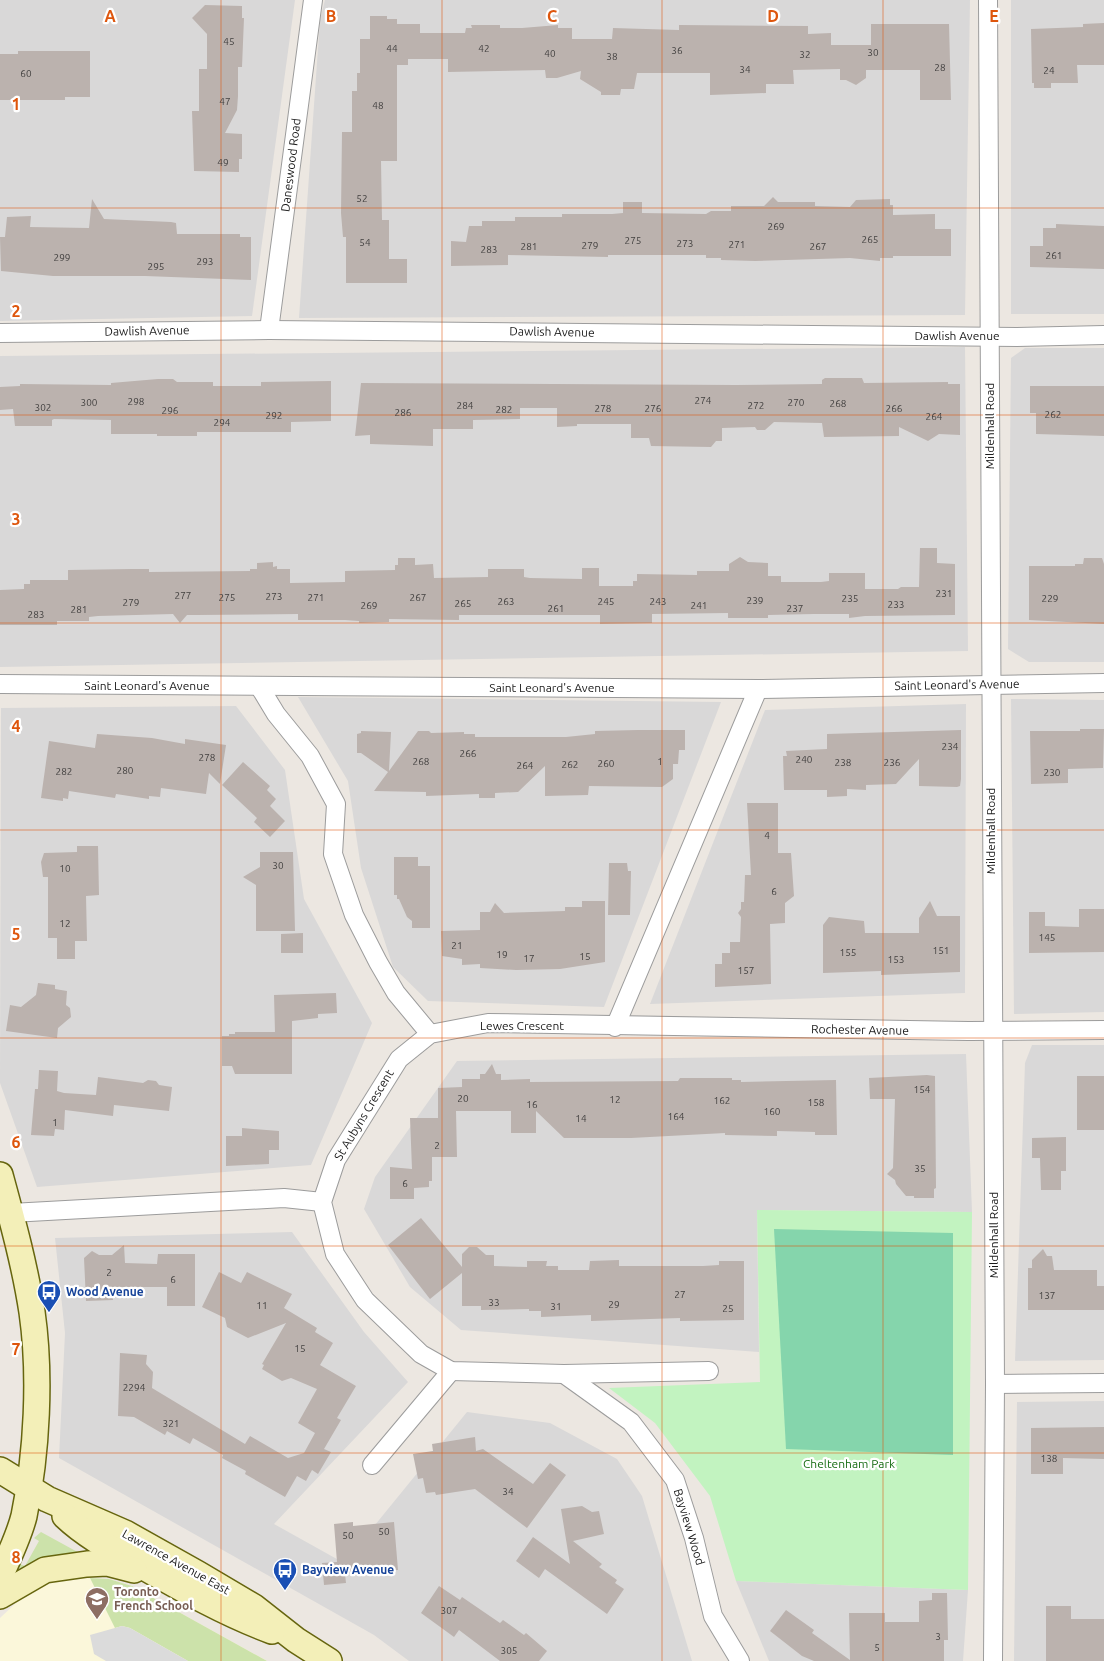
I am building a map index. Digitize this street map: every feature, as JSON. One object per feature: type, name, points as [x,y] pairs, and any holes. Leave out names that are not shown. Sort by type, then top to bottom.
[{"type":"main road","points":[[0,1175],[32,1312],[36,1370],[33,1454],[37,1493],[24,1517],[0,1576]]},
{"type":"main road","name":"Lawrence Avenue East","points":[[0,1470],[37,1493],[125,1533],[254,1607],[296,1640],[329,1661]]},
{"type":"main road","name":"Lawrence Avenue East","points":[[37,1493],[70,1521],[98,1541],[237,1618],[296,1640]]},
{"type":"main road","points":[[0,1596],[45,1570],[87,1564],[107,1563],[160,1576]]},
{"type":"street","name":"Daneswood Road","points":[[269,330],[312,0]]},
{"type":"street","name":"Mildenhall Road","points":[[988,0],[995,1384],[993,1661]]},
{"type":"street","name":"Dawlish Avenue","points":[[0,333],[269,330],[1104,336]]},
{"type":"street","name":"Saint Leonard's Avenue","points":[[0,684],[758,689],[1104,683]]},
{"type":"street","points":[[259,686],[276,714],[310,756],[336,804],[333,854],[354,914],[396,993],[430,1034]]},
{"type":"street","points":[[615,1027],[758,689]]},
{"type":"street","name":"Lewes Crescent","points":[[430,1034],[488,1024],[615,1027]]},
{"type":"street","name":"Rochester Avenue","points":[[615,1027],[992,1031],[1104,1030]]},
{"type":"street","name":"St Aubyns Crescent","points":[[322,1202],[336,1160],[351,1132],[399,1059],[430,1034]]},
{"type":"street","points":[[10,1213],[284,1198],[322,1202],[335,1254],[365,1300],[420,1354],[450,1371],[564,1374],[709,1371]]},
{"type":"street","points":[[372,1465],[450,1371]]},
{"type":"street","name":"Bayview Wood","points":[[564,1374],[632,1422],[675,1480],[694,1538],[713,1616],[740,1661]]},
{"type":"street","points":[[995,1384],[1104,1383]]},
{"type":"shaded area","points":[[0,0],[295,0],[252,316],[0,321]]},
{"type":"shaded area","points":[[325,0],[970,0],[965,315],[299,318],[320,20]]},
{"type":"shaded area","points":[[1011,0],[1104,0],[1104,314],[1011,314]]},
{"type":"shaded area","points":[[965,347],[968,651],[0,667],[0,356]]},
{"type":"shaded area","points":[[1025,348],[1104,348],[1104,662],[1029,662],[1008,649],[1011,358]]},
{"type":"shaded area","points":[[298,697],[721,702],[604,1007],[428,1001],[393,967],[361,868],[348,781]]},
{"type":"shaded area","points":[[1011,699],[1104,700],[1104,1012],[1014,1014]]},
{"type":"shaded area","points":[[966,704],[965,993],[650,1004],[765,710]]},
{"type":"shaded area","points":[[236,706],[285,770],[304,899],[372,1023],[311,1165],[37,1187],[0,1083],[1,708]]},
{"type":"shaded area","points":[[1032,1045],[1104,1045],[1104,1360],[1015,1361],[1025,1063]]},
{"type":"shaded area","points":[[966,1054],[972,1212],[757,1210],[759,1352],[461,1330],[410,1287],[364,1209],[375,1177],[457,1061]]},
{"type":"shaded area","points":[[292,1232],[364,1332],[408,1382],[274,1524],[344,1563],[467,1412],[550,1423],[617,1459],[642,1496],[692,1661],[409,1661],[374,1635],[59,1458],[65,1333],[55,1238]]},
{"type":"shaded area","points":[[1104,1401],[1104,1661],[1014,1661],[1017,1402]]},
{"type":"shaded area","name":"Toronto French School","points":[[63,1579],[109,1579],[132,1586],[267,1661],[0,1661],[0,1618],[17,1602],[42,1586]]},
{"type":"shaded area","points":[[736,1581],[968,1590],[963,1661],[769,1661]]},
{"type":"shaded area","points":[[122,1626],[130,1628],[188,1661],[106,1661],[94,1654],[90,1635]]},
{"type":"green space","name":"Cheltenham Park","points":[[757,1210],[972,1212],[968,1590],[736,1581],[710,1496],[655,1423],[609,1388],[760,1382]]},
{"type":"green space","points":[[774,1229],[953,1233],[953,1455],[786,1449]]},
{"type":"green space","points":[[41,1532],[83,1555],[8,1583],[14,1562],[25,1566],[39,1541],[34,1538]]},
{"type":"green space","points":[[90,1578],[109,1579],[132,1586],[267,1661],[188,1661],[130,1628],[122,1626],[115,1628]]},
{"type":"building","points":[[205,5],[242,6],[242,18],[244,18],[242,67],[238,67],[237,110],[225,133],[242,134],[242,159],[239,159],[239,172],[194,171],[192,111],[199,111],[199,69],[207,69],[207,34],[192,18]]},
{"type":"building","points":[[370,16],[387,16],[387,19],[397,19],[397,24],[420,24],[420,33],[465,33],[466,28],[472,28],[471,25],[500,25],[500,28],[522,28],[558,25],[558,28],[572,28],[572,39],[612,39],[613,28],[679,30],[679,25],[808,26],[808,34],[831,33],[831,45],[871,45],[871,24],[949,24],[951,100],[920,100],[920,70],[866,70],[866,78],[856,85],[846,80],[840,80],[840,69],[793,70],[794,84],[766,84],[766,93],[710,95],[710,73],[637,73],[634,89],[621,89],[620,95],[601,95],[601,92],[580,79],[581,71],[557,78],[546,78],[545,70],[448,72],[448,59],[408,59],[408,65],[397,65],[397,161],[381,161],[382,220],[389,220],[389,259],[407,259],[407,283],[346,283],[346,237],[343,237],[341,213],[342,132],[352,132],[352,91],[357,91],[357,73],[360,73],[360,39],[370,39]]},
{"type":"building","points":[[1104,23],[1104,65],[1077,65],[1078,83],[1051,83],[1051,88],[1034,88],[1034,83],[1032,83],[1031,29],[1083,27],[1083,24]]},
{"type":"building","points":[[18,51],[90,51],[90,97],[65,97],[65,100],[0,100],[0,54],[18,54]]},
{"type":"building","points":[[773,197],[778,202],[815,202],[815,206],[850,207],[856,200],[890,199],[890,205],[893,205],[893,215],[935,214],[935,229],[951,229],[951,256],[893,256],[893,258],[880,258],[880,261],[850,258],[755,261],[721,260],[721,258],[706,258],[706,255],[608,255],[608,257],[508,255],[508,265],[451,266],[451,241],[466,242],[469,226],[482,226],[482,221],[515,221],[515,217],[562,217],[562,214],[623,213],[623,202],[642,202],[642,213],[706,214],[711,211],[731,211],[731,206],[764,206]]},
{"type":"building","points":[[92,199],[104,219],[176,223],[177,234],[240,234],[240,237],[251,237],[251,280],[145,276],[53,276],[1,271],[0,237],[5,237],[7,217],[31,216],[30,227],[89,228]]},
{"type":"building","points":[[1056,224],[1104,226],[1104,269],[1030,267],[1030,246],[1043,246],[1043,228],[1056,228]]},
{"type":"building","points":[[825,378],[862,378],[864,383],[948,382],[948,384],[960,384],[960,435],[939,434],[928,441],[899,427],[899,436],[824,437],[822,423],[774,422],[765,430],[757,430],[755,427],[722,428],[722,441],[716,441],[711,447],[651,446],[649,438],[631,438],[631,424],[577,424],[577,426],[557,427],[557,408],[520,408],[520,419],[473,420],[473,429],[433,429],[433,446],[370,444],[370,435],[355,436],[361,383],[736,385],[822,384],[822,380]]},
{"type":"building","points":[[173,379],[177,382],[213,382],[213,386],[261,386],[261,382],[331,381],[331,421],[291,422],[291,432],[197,432],[197,436],[157,436],[157,434],[111,434],[111,420],[54,419],[52,420],[52,426],[15,426],[13,409],[0,410],[0,387],[20,386],[20,384],[111,385],[111,383]]},
{"type":"building","points":[[1030,386],[1104,386],[1104,436],[1036,434],[1036,413],[1030,413]]},
{"type":"building","points":[[920,548],[937,548],[937,563],[955,564],[955,615],[865,616],[849,618],[849,614],[814,614],[768,615],[768,618],[728,618],[728,613],[652,614],[652,623],[600,624],[600,615],[459,615],[459,620],[389,619],[389,622],[359,623],[359,621],[345,620],[298,620],[298,614],[187,615],[180,623],[173,614],[98,616],[89,617],[89,621],[57,621],[57,625],[0,625],[0,590],[24,589],[24,584],[30,584],[30,580],[68,580],[68,570],[149,569],[149,572],[250,571],[250,569],[257,569],[257,563],[273,562],[273,567],[277,566],[277,569],[290,569],[290,583],[345,582],[345,571],[395,570],[395,565],[398,565],[398,558],[415,558],[415,565],[433,564],[434,578],[488,577],[488,569],[524,569],[524,577],[582,579],[582,568],[599,568],[599,586],[633,586],[633,581],[637,581],[637,574],[697,575],[697,571],[729,571],[729,564],[740,557],[748,562],[768,563],[768,576],[781,576],[781,582],[821,582],[829,581],[829,573],[865,573],[865,589],[898,589],[901,587],[919,587]]},
{"type":"building","points":[[1084,558],[1102,558],[1104,564],[1104,624],[1029,620],[1029,566],[1075,566],[1075,564],[1083,564]]},
{"type":"building","points":[[1080,729],[1104,729],[1103,768],[1068,769],[1068,783],[1031,784],[1030,731],[1080,731]]},
{"type":"building","points":[[685,730],[685,750],[679,750],[678,764],[673,764],[673,779],[662,787],[589,786],[588,795],[545,796],[545,766],[518,792],[495,793],[495,798],[479,798],[479,794],[426,796],[426,792],[374,791],[388,772],[361,753],[357,753],[357,734],[361,733],[361,731],[391,732],[389,771],[418,731],[429,731],[431,733],[464,732],[464,734],[475,734],[475,737],[566,737],[595,734],[595,731]]},
{"type":"building","points":[[961,730],[960,786],[919,786],[919,759],[896,784],[866,785],[866,790],[847,789],[847,796],[827,797],[827,790],[784,790],[783,756],[787,756],[786,751],[827,749],[827,734]]},
{"type":"building","points":[[97,734],[152,738],[185,744],[185,739],[226,745],[220,784],[209,773],[206,794],[161,788],[160,797],[149,796],[149,799],[116,794],[115,798],[69,791],[68,799],[63,798],[63,801],[41,798],[49,741],[95,748]]},
{"type":"building","points":[[243,762],[270,786],[267,790],[276,799],[270,806],[285,821],[270,837],[254,822],[257,818],[222,785]]},
{"type":"building","points":[[747,803],[778,803],[778,853],[791,853],[794,896],[785,903],[785,923],[770,924],[771,984],[715,987],[715,964],[722,964],[722,953],[730,953],[730,942],[740,942],[741,917],[738,913],[741,909],[741,902],[744,902],[745,875],[751,875]]},
{"type":"building","points":[[77,846],[98,846],[99,895],[86,896],[87,941],[75,941],[75,959],[57,959],[57,938],[48,938],[48,877],[43,877],[41,862],[44,853],[77,852]]},
{"type":"building","points":[[260,852],[293,852],[295,931],[256,931],[256,885],[243,877],[260,867]]},
{"type":"building","points":[[394,857],[418,857],[418,866],[430,866],[430,928],[412,928],[412,921],[407,917],[399,899],[397,899],[397,895],[394,895]]},
{"type":"building","points":[[609,863],[627,863],[628,871],[631,871],[630,915],[608,915]]},
{"type":"building","points":[[582,901],[605,901],[605,962],[560,969],[516,970],[480,968],[480,964],[462,965],[462,959],[442,956],[441,931],[480,930],[480,912],[490,912],[495,903],[504,913],[565,911],[565,907],[582,907]]},
{"type":"building","points":[[930,901],[937,916],[960,916],[960,972],[881,975],[881,971],[823,973],[823,925],[829,917],[864,921],[865,933],[919,933],[919,918]]},
{"type":"building","points":[[1079,909],[1104,909],[1104,952],[1029,953],[1029,912],[1045,912],[1045,926],[1079,927]]},
{"type":"building","points":[[303,933],[303,953],[281,953],[281,934]]},
{"type":"building","points":[[38,983],[55,985],[55,989],[67,991],[66,1005],[70,1008],[71,1017],[58,1028],[57,1038],[6,1031],[10,1005],[21,1007],[36,995]]},
{"type":"building","points":[[336,993],[337,1013],[318,1014],[318,1018],[292,1021],[292,1074],[235,1074],[232,1066],[222,1066],[222,1036],[229,1036],[229,1034],[235,1034],[235,1032],[275,1032],[274,995]]},
{"type":"building","points":[[492,1064],[496,1074],[501,1074],[501,1080],[530,1079],[530,1082],[678,1081],[680,1078],[732,1078],[732,1080],[741,1080],[741,1082],[836,1080],[837,1135],[815,1135],[815,1132],[777,1131],[777,1136],[725,1135],[725,1133],[631,1138],[564,1138],[536,1111],[536,1133],[511,1133],[511,1111],[456,1111],[457,1157],[432,1157],[432,1181],[429,1181],[429,1187],[414,1188],[414,1199],[390,1199],[390,1167],[412,1169],[410,1118],[438,1118],[438,1088],[462,1087],[462,1079],[480,1079],[480,1074],[485,1074]]},
{"type":"building","points":[[39,1070],[58,1071],[57,1091],[64,1093],[96,1095],[98,1077],[143,1083],[148,1080],[156,1081],[159,1085],[172,1087],[169,1111],[114,1105],[113,1116],[65,1110],[64,1130],[55,1129],[54,1136],[31,1135],[35,1089],[38,1089]]},
{"type":"building","points":[[935,1076],[936,1188],[934,1189],[934,1198],[914,1198],[914,1196],[906,1196],[895,1180],[887,1174],[893,1168],[895,1099],[870,1099],[869,1078]]},
{"type":"building","points":[[1077,1076],[1104,1076],[1104,1130],[1077,1130]]},
{"type":"building","points":[[242,1128],[279,1131],[279,1150],[269,1150],[269,1164],[226,1166],[226,1136],[242,1136]]},
{"type":"building","points":[[1066,1137],[1066,1171],[1061,1171],[1061,1190],[1041,1190],[1040,1158],[1032,1158],[1032,1138]]},
{"type":"building","points":[[421,1218],[462,1267],[462,1254],[469,1247],[477,1247],[486,1255],[494,1255],[494,1266],[527,1267],[527,1261],[547,1261],[546,1266],[558,1266],[558,1270],[589,1270],[590,1261],[619,1260],[619,1266],[703,1266],[719,1265],[719,1261],[744,1261],[744,1320],[680,1321],[680,1318],[591,1321],[591,1315],[541,1317],[541,1311],[529,1311],[529,1309],[481,1310],[481,1306],[462,1306],[462,1273],[430,1299],[388,1245]]},
{"type":"building","points":[[124,1245],[125,1263],[157,1264],[158,1254],[195,1254],[195,1306],[167,1306],[167,1287],[113,1287],[113,1300],[86,1301],[84,1258],[92,1251],[99,1255],[112,1255]]},
{"type":"building","points":[[1043,1249],[1047,1256],[1052,1256],[1054,1270],[1097,1270],[1097,1286],[1104,1286],[1104,1310],[1028,1310],[1028,1268],[1032,1268],[1032,1260]]},
{"type":"building","points":[[219,1272],[241,1283],[247,1272],[292,1294],[284,1308],[317,1328],[315,1332],[333,1343],[320,1365],[356,1386],[337,1418],[341,1420],[324,1449],[331,1452],[318,1474],[312,1470],[306,1481],[297,1476],[285,1497],[245,1474],[246,1471],[222,1458],[223,1455],[193,1438],[190,1444],[167,1431],[165,1435],[134,1417],[118,1416],[120,1353],[147,1355],[146,1364],[153,1372],[152,1388],[245,1444],[250,1436],[288,1458],[304,1453],[315,1433],[298,1423],[317,1389],[291,1378],[282,1381],[262,1369],[264,1365],[262,1364],[286,1323],[248,1338],[227,1327],[225,1318],[202,1307]]},
{"type":"building","points":[[1104,1427],[1104,1459],[1063,1458],[1063,1474],[1031,1474],[1031,1428]]},
{"type":"building","points":[[475,1437],[476,1451],[483,1449],[533,1484],[550,1463],[566,1475],[527,1528],[475,1489],[436,1495],[435,1492],[426,1493],[423,1478],[418,1479],[413,1454],[433,1451],[432,1444]]},
{"type":"building","points":[[582,1506],[592,1512],[599,1511],[604,1534],[573,1541],[602,1564],[599,1567],[617,1580],[615,1583],[624,1589],[607,1614],[545,1569],[539,1578],[516,1561],[533,1537],[570,1564],[561,1509]]},
{"type":"building","points":[[353,1522],[353,1526],[394,1522],[398,1570],[345,1574],[346,1583],[324,1585],[322,1563],[337,1562],[334,1524]]},
{"type":"building","points":[[439,1586],[460,1600],[462,1597],[500,1623],[503,1620],[524,1635],[526,1633],[547,1651],[539,1661],[500,1661],[459,1630],[454,1637],[421,1613]]},
{"type":"building","points":[[932,1593],[947,1593],[948,1640],[944,1640],[944,1661],[814,1661],[802,1656],[770,1631],[786,1610],[814,1630],[812,1633],[850,1660],[849,1613],[885,1613],[885,1622],[919,1622],[919,1601],[932,1600]]},
{"type":"building","points":[[1046,1606],[1071,1606],[1071,1619],[1104,1619],[1104,1661],[1046,1661]]},
{"type":"place","name":"Wood Avenue","points":[[49,1313]]},
{"type":"place","name":"Bayview Avenue","points":[[285,1591]]},
{"type":"place","name":"Toronto French School","points":[[97,1620]]}]
